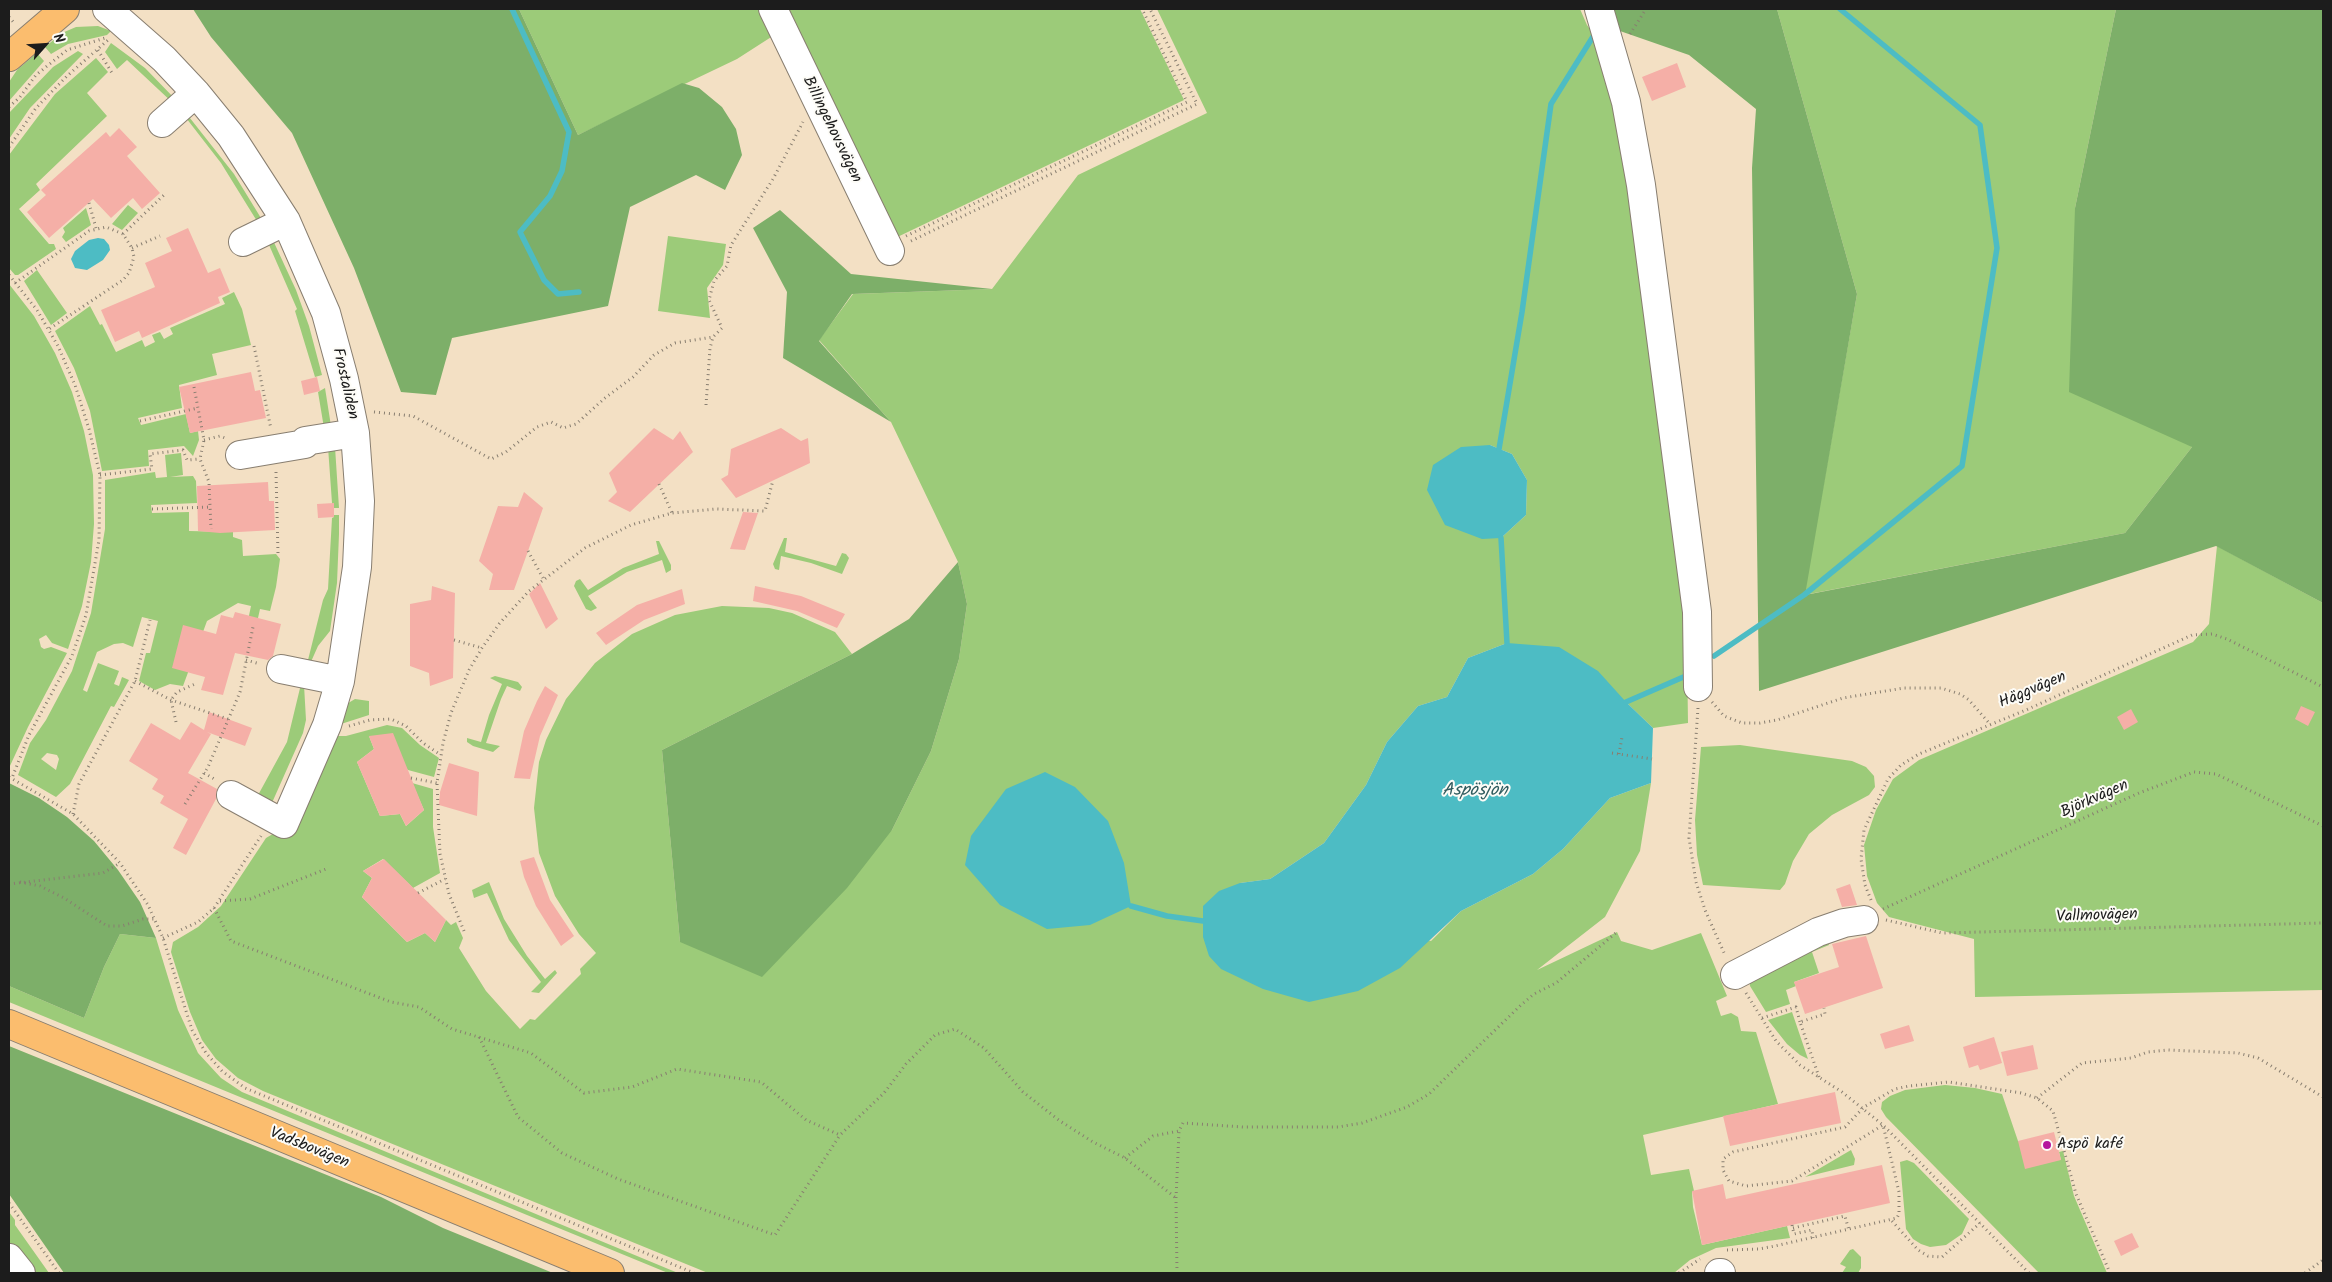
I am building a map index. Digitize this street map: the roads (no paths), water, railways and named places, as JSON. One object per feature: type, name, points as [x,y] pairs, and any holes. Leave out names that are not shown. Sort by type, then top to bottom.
[{"type":"main road","points":[[9,57],[65,9]]},
{"type":"main road","name":"Vadsbovägen","points":[[9,1024],[610,1273]]},
{"type":"street","name":"Frostaliden","points":[[108,9],[164,59],[196,93],[231,136],[286,221],[326,313],[353,422],[360,501],[357,567],[340,681],[327,725],[278,820],[231,795]]},
{"type":"street","name":"Billingehovsvägen","points":[[773,9],[888,248]]},
{"type":"street","points":[[1598,9],[1626,102],[1642,186],[1697,612],[1698,687]]},
{"type":"street","points":[[162,122],[196,93]]},
{"type":"street","points":[[243,242],[286,221]]},
{"type":"street","points":[[240,455],[305,442],[353,422]]},
{"type":"street","points":[[281,669],[340,681]]},
{"type":"street","points":[[1734,974],[1818,932],[1874,913]]},
{"type":"street","points":[[9,1258],[21,1273]]},
{"type":"water","points":[[104,239],[109,245],[110,250],[103,260],[87,270],[75,268],[71,259],[75,251],[89,240]]},
{"type":"water","points":[[1490,445],[1512,454],[1527,480],[1526,515],[1501,538],[1482,539],[1445,525],[1427,490],[1433,465],[1461,447]]},
{"type":"water","name":"Aspösjön","points":[[1507,643],[1559,647],[1598,671],[1653,728],[1651,783],[1610,798],[1563,849],[1533,874],[1461,911],[1400,968],[1358,991],[1309,1002],[1263,989],[1221,969],[1209,956],[1203,937],[1203,906],[1219,891],[1240,883],[1270,879],[1324,843],[1366,785],[1387,742],[1418,706],[1447,697],[1468,658]]},
{"type":"water","points":[[1045,772],[1075,787],[1108,821],[1124,863],[1131,906],[1090,925],[1047,929],[1000,905],[965,865],[971,836],[1006,789]]},
{"type":"waterway","points":[[512,9],[569,132],[562,171],[550,196],[520,232],[544,280],[558,294],[579,292]]},
{"type":"waterway","points":[[1714,656],[1804,595],[1962,466],[1997,248],[1980,125],[1840,9]]},
{"type":"waterway","points":[[1499,449],[1522,312],[1551,104],[1594,35]]},
{"type":"waterway","points":[[1501,538],[1507,643]]},
{"type":"waterway","points":[[1626,702],[1688,675]]},
{"type":"waterway","points":[[1131,906],[1167,916],[1203,921]]},
{"type":"place","name":"Aspö kafé","points":[[2047,1145]]}]
